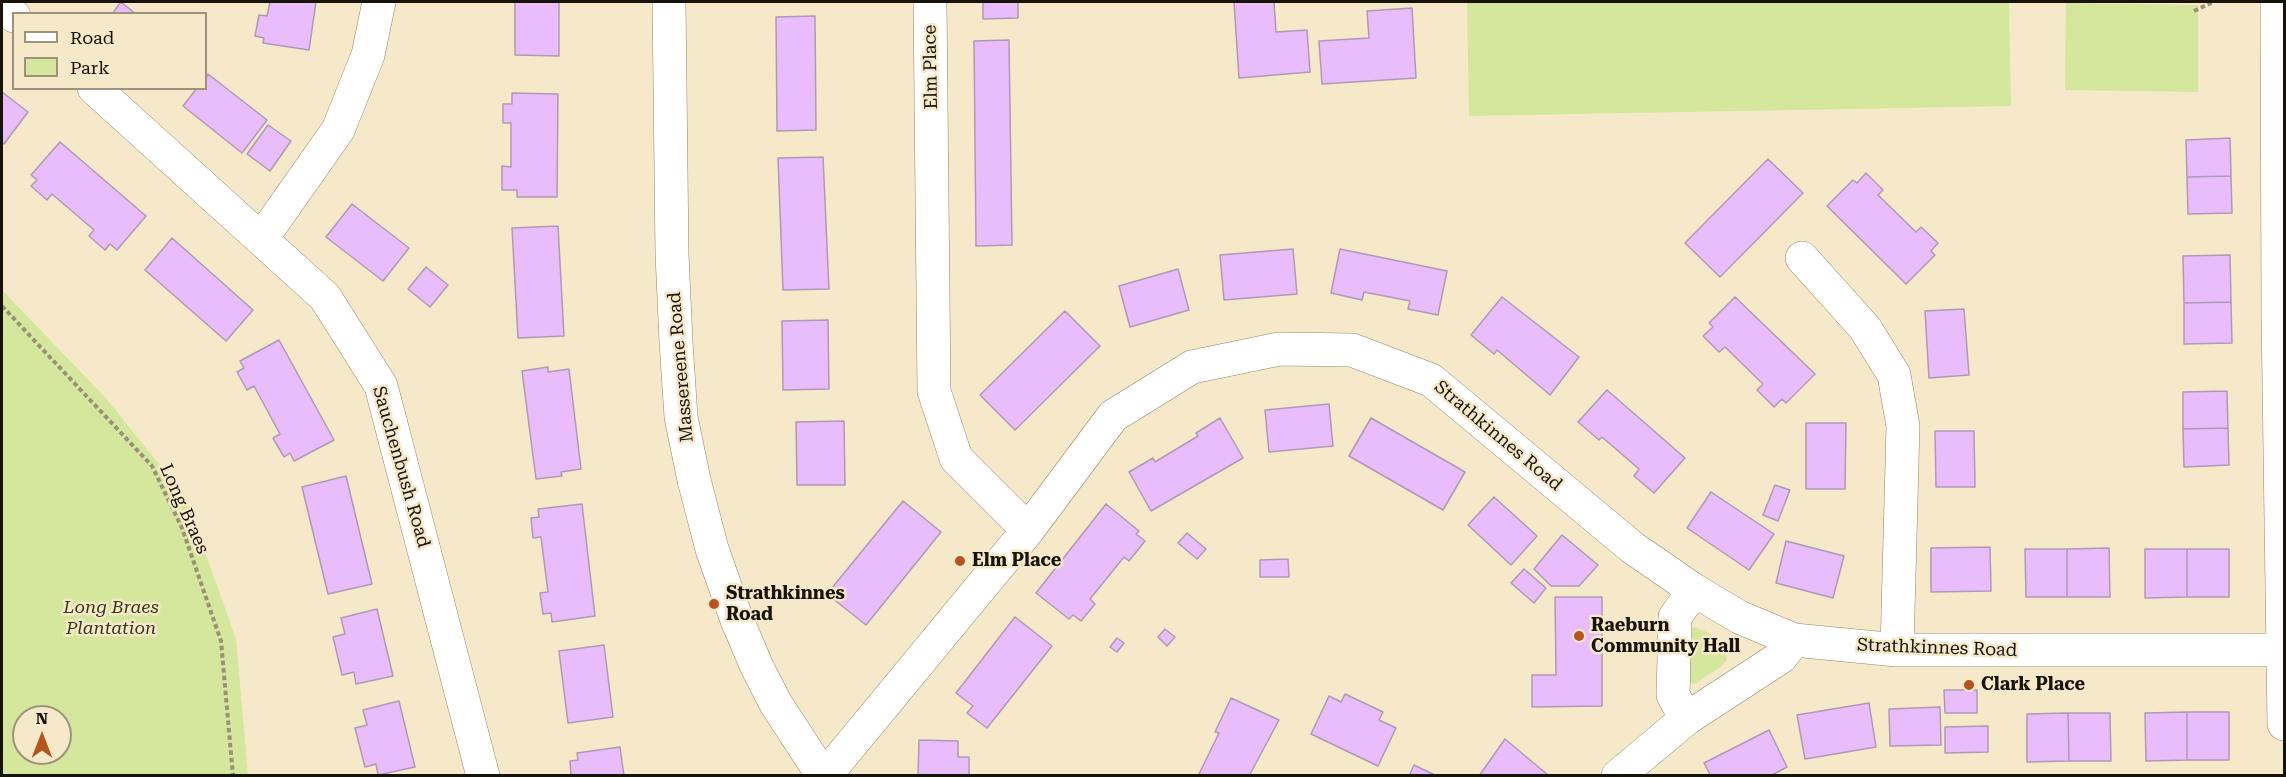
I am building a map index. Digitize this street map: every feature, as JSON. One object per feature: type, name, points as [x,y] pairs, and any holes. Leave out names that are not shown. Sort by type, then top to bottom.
[{"type":"street","points":[[262,238],[338,130],[368,55],[379,2]]},
{"type":"street","name":"Massereene Road","points":[[669,2],[674,309],[681,417],[712,549],[737,620],[776,704],[824,776]]},
{"type":"street","name":"Elm Place","points":[[930,2],[934,391],[956,458],[1028,530]]},
{"type":"street","points":[[2277,2],[2284,724]]},
{"type":"street","name":"Sauchenbush Road","points":[[96,90],[325,297],[381,386],[483,776]]},
{"type":"street","points":[[1802,258],[1865,328],[1894,375],[1903,426],[1897,650]]},
{"type":"street","name":"Strathkinnes Road","points":[[824,776],[1028,530],[1113,416],[1192,367],[1279,349],[1352,350],[1431,380],[1633,548],[1694,590],[1739,617],[1794,640],[1897,650],[2284,650]]},
{"type":"street","points":[[1686,719],[1673,695],[1675,617],[1694,590]]},
{"type":"street","points":[[1618,776],[1686,719],[1781,657],[1794,640]]},
{"type":"path","points":[[2194,11],[2213,2]]},
{"type":"path","name":"Long Braes","points":[[2,306],[152,466],[182,528],[221,641],[233,776]]},
{"type":"green space","points":[[1467,2],[2009,2],[2011,106],[1469,116]]},
{"type":"green space","points":[[2066,3],[2198,5],[2198,92],[2065,90]]},
{"type":"green space","name":"Long Braes Plantation","points":[[2,290],[104,396],[185,496],[236,639],[248,775],[2,775]]},
{"type":"green space","points":[[1692,628],[1709,633],[1725,644],[1727,660],[1719,668],[1691,684],[1689,681]]},
{"type":"building","points":[[121,2],[134,12],[114,12]]},
{"type":"building","points":[[270,2],[316,2],[309,50],[263,43],[264,38],[255,36],[259,15],[267,16]]},
{"type":"building","points":[[515,2],[559,2],[559,56],[515,55]]},
{"type":"building","points":[[983,2],[1018,2],[1018,18],[983,19]]},
{"type":"building","points":[[1234,2],[1274,2],[1276,32],[1307,30],[1310,72],[1239,78]]},
{"type":"building","points":[[1412,8],[1416,78],[1322,84],[1319,41],[1369,38],[1367,11]]},
{"type":"building","points":[[815,16],[816,130],[777,131],[776,17]]},
{"type":"building","points":[[1009,40],[1012,245],[976,246],[974,41]]},
{"type":"building","points":[[208,74],[267,120],[242,153],[183,106],[195,90],[207,90]]},
{"type":"building","points":[[2,92],[28,112],[4,144],[2,142]]},
{"type":"building","points":[[512,93],[558,94],[557,197],[517,197],[517,190],[502,190],[502,166],[511,167],[511,123],[503,123],[503,104],[512,104]]},
{"type":"building","points":[[268,125],[291,141],[270,171],[247,154]]},
{"type":"building","points":[[2230,138],[2231,176],[2187,177],[2186,140]]},
{"type":"building","points":[[60,142],[146,216],[117,250],[110,244],[105,250],[89,236],[94,230],[52,194],[47,200],[31,186],[37,180],[31,175]]},
{"type":"building","points":[[823,157],[829,289],[783,290],[778,158]]},
{"type":"building","points":[[1768,159],[1803,193],[1720,277],[1685,243]]},
{"type":"building","points":[[1866,173],[1883,190],[1878,195],[1916,232],[1921,227],[1938,243],[1931,251],[1935,255],[1906,284],[1827,206],[1853,180],[1857,183]]},
{"type":"building","points":[[2231,176],[2232,213],[2188,214],[2187,177]]},
{"type":"building","points":[[352,204],[409,248],[383,281],[326,237]]},
{"type":"building","points":[[558,226],[564,336],[518,338],[512,228]]},
{"type":"building","points":[[172,238],[253,310],[226,341],[145,270]]},
{"type":"building","points":[[1293,249],[1297,294],[1224,300],[1220,255]]},
{"type":"building","points":[[1340,249],[1447,271],[1438,315],[1408,309],[1410,301],[1364,292],[1362,300],[1331,293]]},
{"type":"building","points":[[2230,255],[2231,302],[2184,303],[2183,256]]},
{"type":"building","points":[[426,267],[448,285],[430,307],[408,289]]},
{"type":"building","points":[[1178,269],[1189,310],[1130,327],[1119,286]]},
{"type":"building","points":[[1502,297],[1579,357],[1550,395],[1497,350],[1494,354],[1471,335]]},
{"type":"building","points":[[1735,297],[1815,374],[1786,403],[1782,399],[1774,407],[1757,390],[1763,384],[1725,347],[1719,352],[1703,336],[1713,327],[1709,323]]},
{"type":"building","points":[[2231,302],[2232,343],[2184,344],[2184,303]]},
{"type":"building","points":[[1964,309],[1969,375],[1929,378],[1925,311]]},
{"type":"building","points":[[1065,311],[1100,346],[1015,430],[980,395]]},
{"type":"building","points":[[828,320],[829,389],[783,390],[782,321]]},
{"type":"building","points":[[279,340],[334,440],[294,461],[290,453],[284,457],[273,438],[280,434],[254,386],[247,390],[237,372],[244,368],[240,361]]},
{"type":"building","points":[[548,367],[548,372],[569,369],[581,469],[561,472],[562,476],[536,479],[522,371]]},
{"type":"building","points":[[1607,390],[1685,458],[1654,493],[1634,476],[1639,469],[1602,437],[1599,440],[1578,422]]},
{"type":"building","points":[[2227,391],[2228,428],[2183,429],[2183,392]]},
{"type":"building","points":[[1329,404],[1333,446],[1269,452],[1265,410]]},
{"type":"building","points":[[1220,418],[1243,458],[1151,511],[1129,472],[1153,458],[1155,462],[1198,436],[1196,433]]},
{"type":"building","points":[[1371,418],[1465,472],[1443,510],[1349,456]]},
{"type":"building","points":[[844,421],[845,485],[797,485],[796,422]]},
{"type":"building","points":[[1806,423],[1846,423],[1845,489],[1806,489]]},
{"type":"building","points":[[2228,428],[2229,465],[2184,467],[2183,429]]},
{"type":"building","points":[[1935,431],[1974,431],[1975,487],[1936,487]]},
{"type":"building","points":[[346,476],[372,584],[328,594],[302,487]]},
{"type":"building","points":[[1775,485],[1790,490],[1778,521],[1763,515]]},
{"type":"building","points":[[1711,492],[1774,534],[1749,570],[1687,528]]},
{"type":"building","points":[[1494,497],[1537,536],[1511,565],[1468,525]]},
{"type":"building","points":[[903,501],[941,532],[866,625],[827,594]]},
{"type":"building","points":[[582,504],[595,616],[552,622],[551,613],[543,614],[540,593],[548,592],[541,537],[533,538],[531,518],[539,517],[538,509]]},
{"type":"building","points":[[1106,504],[1139,531],[1136,534],[1145,541],[1129,561],[1124,557],[1090,599],[1095,604],[1081,621],[1073,615],[1069,619],[1036,593]]},
{"type":"building","points":[[1187,533],[1206,549],[1197,559],[1178,543]]},
{"type":"building","points":[[1562,535],[1598,565],[1579,586],[1551,586],[1534,569]]},
{"type":"building","points":[[1786,541],[1844,556],[1833,598],[1776,583]]},
{"type":"building","points":[[1990,547],[1991,591],[1931,592],[1931,548]]},
{"type":"building","points":[[2109,548],[2110,597],[2067,597],[2067,549]]},
{"type":"building","points":[[2025,549],[2067,549],[2067,597],[2026,597]]},
{"type":"building","points":[[2145,549],[2187,549],[2187,597],[2145,598]]},
{"type":"building","points":[[2187,549],[2229,549],[2229,597],[2187,597]]},
{"type":"building","points":[[1288,559],[1289,577],[1260,577],[1260,560]]},
{"type":"building","points":[[1524,569],[1546,588],[1534,603],[1511,583]]},
{"type":"building","name":"Raeburn Community Hall","points":[[1555,597],[1602,597],[1602,706],[1532,707],[1532,675],[1556,675]]},
{"type":"building","points":[[377,609],[393,676],[356,684],[354,672],[342,675],[333,637],[345,634],[341,618]]},
{"type":"building","points":[[1015,617],[1052,646],[987,728],[967,713],[973,706],[956,693]]},
{"type":"building","points":[[1165,629],[1175,637],[1167,646],[1158,637]]},
{"type":"building","points":[[1117,638],[1124,643],[1117,652],[1110,647]]},
{"type":"building","points":[[604,645],[613,717],[568,723],[559,651]]},
{"type":"building","points":[[1944,690],[1977,690],[1977,713],[1945,713]]},
{"type":"building","points":[[1345,694],[1383,712],[1379,720],[1396,728],[1378,766],[1311,734],[1329,696],[1341,702]]},
{"type":"building","points":[[1231,698],[1279,720],[1249,776],[1198,776],[1219,733],[1215,732]]},
{"type":"building","points":[[399,701],[415,767],[378,775],[376,764],[365,767],[355,728],[367,725],[363,710]]},
{"type":"building","points":[[1869,703],[1876,747],[1805,759],[1797,715]]},
{"type":"building","points":[[1940,707],[1941,745],[1890,746],[1889,709]]},
{"type":"building","points":[[2187,712],[2229,712],[2229,760],[2187,760]]},
{"type":"building","points":[[2187,712],[2187,760],[2146,761],[2145,713]]},
{"type":"building","points":[[2068,713],[2069,761],[2027,762],[2027,714]]},
{"type":"building","points":[[2068,713],[2110,713],[2111,761],[2069,761]]},
{"type":"building","points":[[1988,726],[1988,752],[1945,753],[1945,727]]},
{"type":"building","points":[[1769,730],[1787,767],[1770,776],[1711,776],[1704,763]]},
{"type":"building","points":[[1505,739],[1548,775],[1548,776],[1479,776]]},
{"type":"building","points":[[919,740],[958,741],[958,757],[969,757],[969,776],[918,776]]},
{"type":"building","points":[[620,747],[624,776],[571,776],[570,761],[578,760],[577,753]]},
{"type":"building","points":[[1414,765],[1437,776],[1409,776]]},
{"type":"place","name":"Elm Place","points":[[960,561]]},
{"type":"place","name":"Strathkinnes Road","points":[[714,604]]},
{"type":"place","name":"Raeburn Community Hall","points":[[1579,636]]},
{"type":"place","name":"Clark Place","points":[[1969,685]]}]
